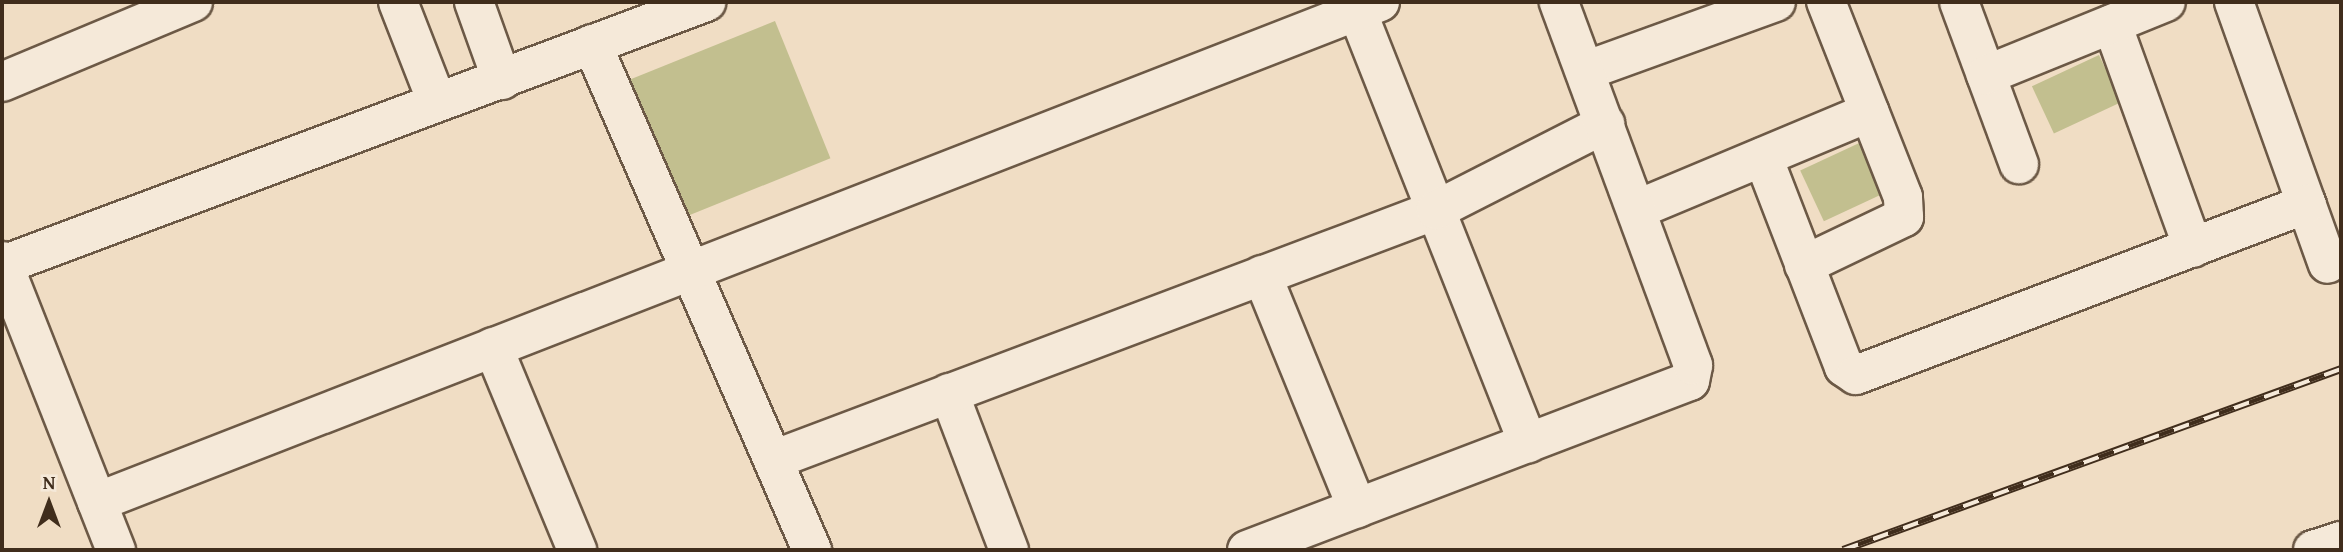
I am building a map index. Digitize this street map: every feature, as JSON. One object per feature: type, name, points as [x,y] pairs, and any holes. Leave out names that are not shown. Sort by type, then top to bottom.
[{"type":"street","points":[[2,82],[192,2]]},
{"type":"street","points":[[398,2],[438,102]]},
{"type":"street","points":[[474,2],[502,80]]},
{"type":"street","points":[[116,550],[3,263],[502,80],[706,2]]},
{"type":"street","points":[[1247,550],[1681,387],[1693,374],[1638,209],[1559,2]]},
{"type":"street","points":[[1804,265],[1904,217],[1903,197],[1826,2]]},
{"type":"street","points":[[1959,2],[2019,164]]},
{"type":"street","points":[[1986,75],[2166,2]]},
{"type":"street","points":[[2234,2],[2328,264]]},
{"type":"street","points":[[1585,71],[1764,4]]},
{"type":"street","points":[[97,502],[1369,6],[1436,209],[1528,443]]},
{"type":"street","points":[[2112,24],[2193,248]]},
{"type":"street","points":[[592,44],[693,270],[812,550]]},
{"type":"street","points":[[1638,209],[1870,112]]},
{"type":"street","points":[[773,460],[1436,209],[1605,124]]},
{"type":"street","points":[[1763,156],[1844,367],[1856,375],[2307,204]]},
{"type":"street","points":[[1262,275],[1357,508]]},
{"type":"street","points":[[493,347],[577,550]]},
{"type":"street","points":[[949,393],[1009,550]]},
{"type":"street","points":[[2313,550],[2341,541]]},
{"type":"shaded area","points":[[775,21],[830,158],[685,217],[629,80]]},
{"type":"shaded area","points":[[2099,55],[2121,102],[2054,133],[2032,86]]},
{"type":"shaded area","points":[[1870,138],[1894,189],[1824,221],[1800,171]]},
{"type":"railway","points":[[1843,550],[2341,369]]}]
